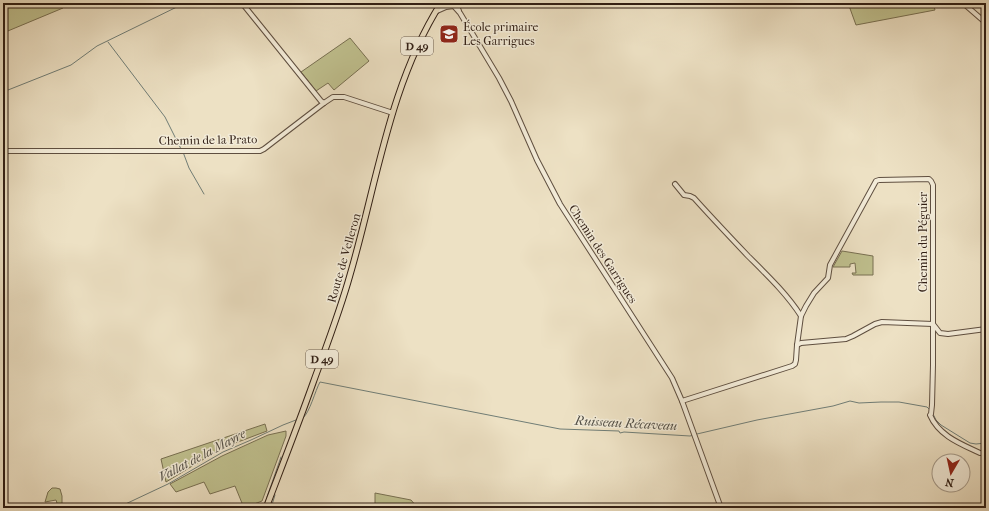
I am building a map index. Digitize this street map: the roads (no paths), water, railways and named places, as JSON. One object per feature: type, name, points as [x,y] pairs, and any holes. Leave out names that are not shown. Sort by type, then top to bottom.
[{"type":"main road","name":"D 49","points":[[435,13],[441,3]]},
{"type":"main road","name":"Route de Velleron","points":[[266,508],[327,346],[342,301],[363,230],[393,113],[403,81],[417,47],[435,13]]},
{"type":"street","points":[[242,3],[324,103]]},
{"type":"street","points":[[964,3],[986,22]]},
{"type":"street","name":"Chemin des Garrigues","points":[[435,13],[442,8],[453,4],[499,78],[511,101],[536,160],[560,204],[669,374],[682,401],[721,508]]},
{"type":"street","name":"Chemin de la Prato","points":[[3,151],[260,151],[333,97],[344,97],[393,113]]},
{"type":"street","name":"Chemin du Péguier","points":[[682,401],[795,364],[801,316],[814,293],[828,278],[830,265],[876,181],[929,179],[933,185],[932,405],[930,415],[936,427],[947,436],[980,453]]},
{"type":"street","points":[[675,184],[684,195],[694,198],[758,265],[793,304],[801,316]]},
{"type":"street","points":[[797,345],[801,343],[846,339],[882,322],[933,324],[940,333],[948,334],[986,329]]},
{"type":"waterway","points":[[3,92],[71,65],[97,46],[185,3]]},
{"type":"waterway","points":[[108,42],[165,117],[181,149]]},
{"type":"waterway","points":[[183,152],[189,168],[204,194]]},
{"type":"waterway","name":"Ruisseau Récaveau","points":[[303,418],[308,411],[320,382],[560,429],[619,431],[620,433],[694,435]]},
{"type":"waterway","name":"Ruisseau Récaveau","points":[[697,434],[757,420],[833,406],[850,401],[859,403],[899,402],[927,407],[930,410]]},
{"type":"waterway","name":"Ruisseau Récaveau","points":[[933,414],[941,425],[970,443],[986,443]]},
{"type":"waterway","name":"Vallat de la Mayre","points":[[117,508],[168,484],[223,452],[296,420]]},
{"type":"waterway","points":[[267,497],[281,457]]},
{"type":"waterway","points":[[271,508],[275,495]]},
{"type":"place","name":"École primaire Les Garrigues","points":[[449,34]]}]
